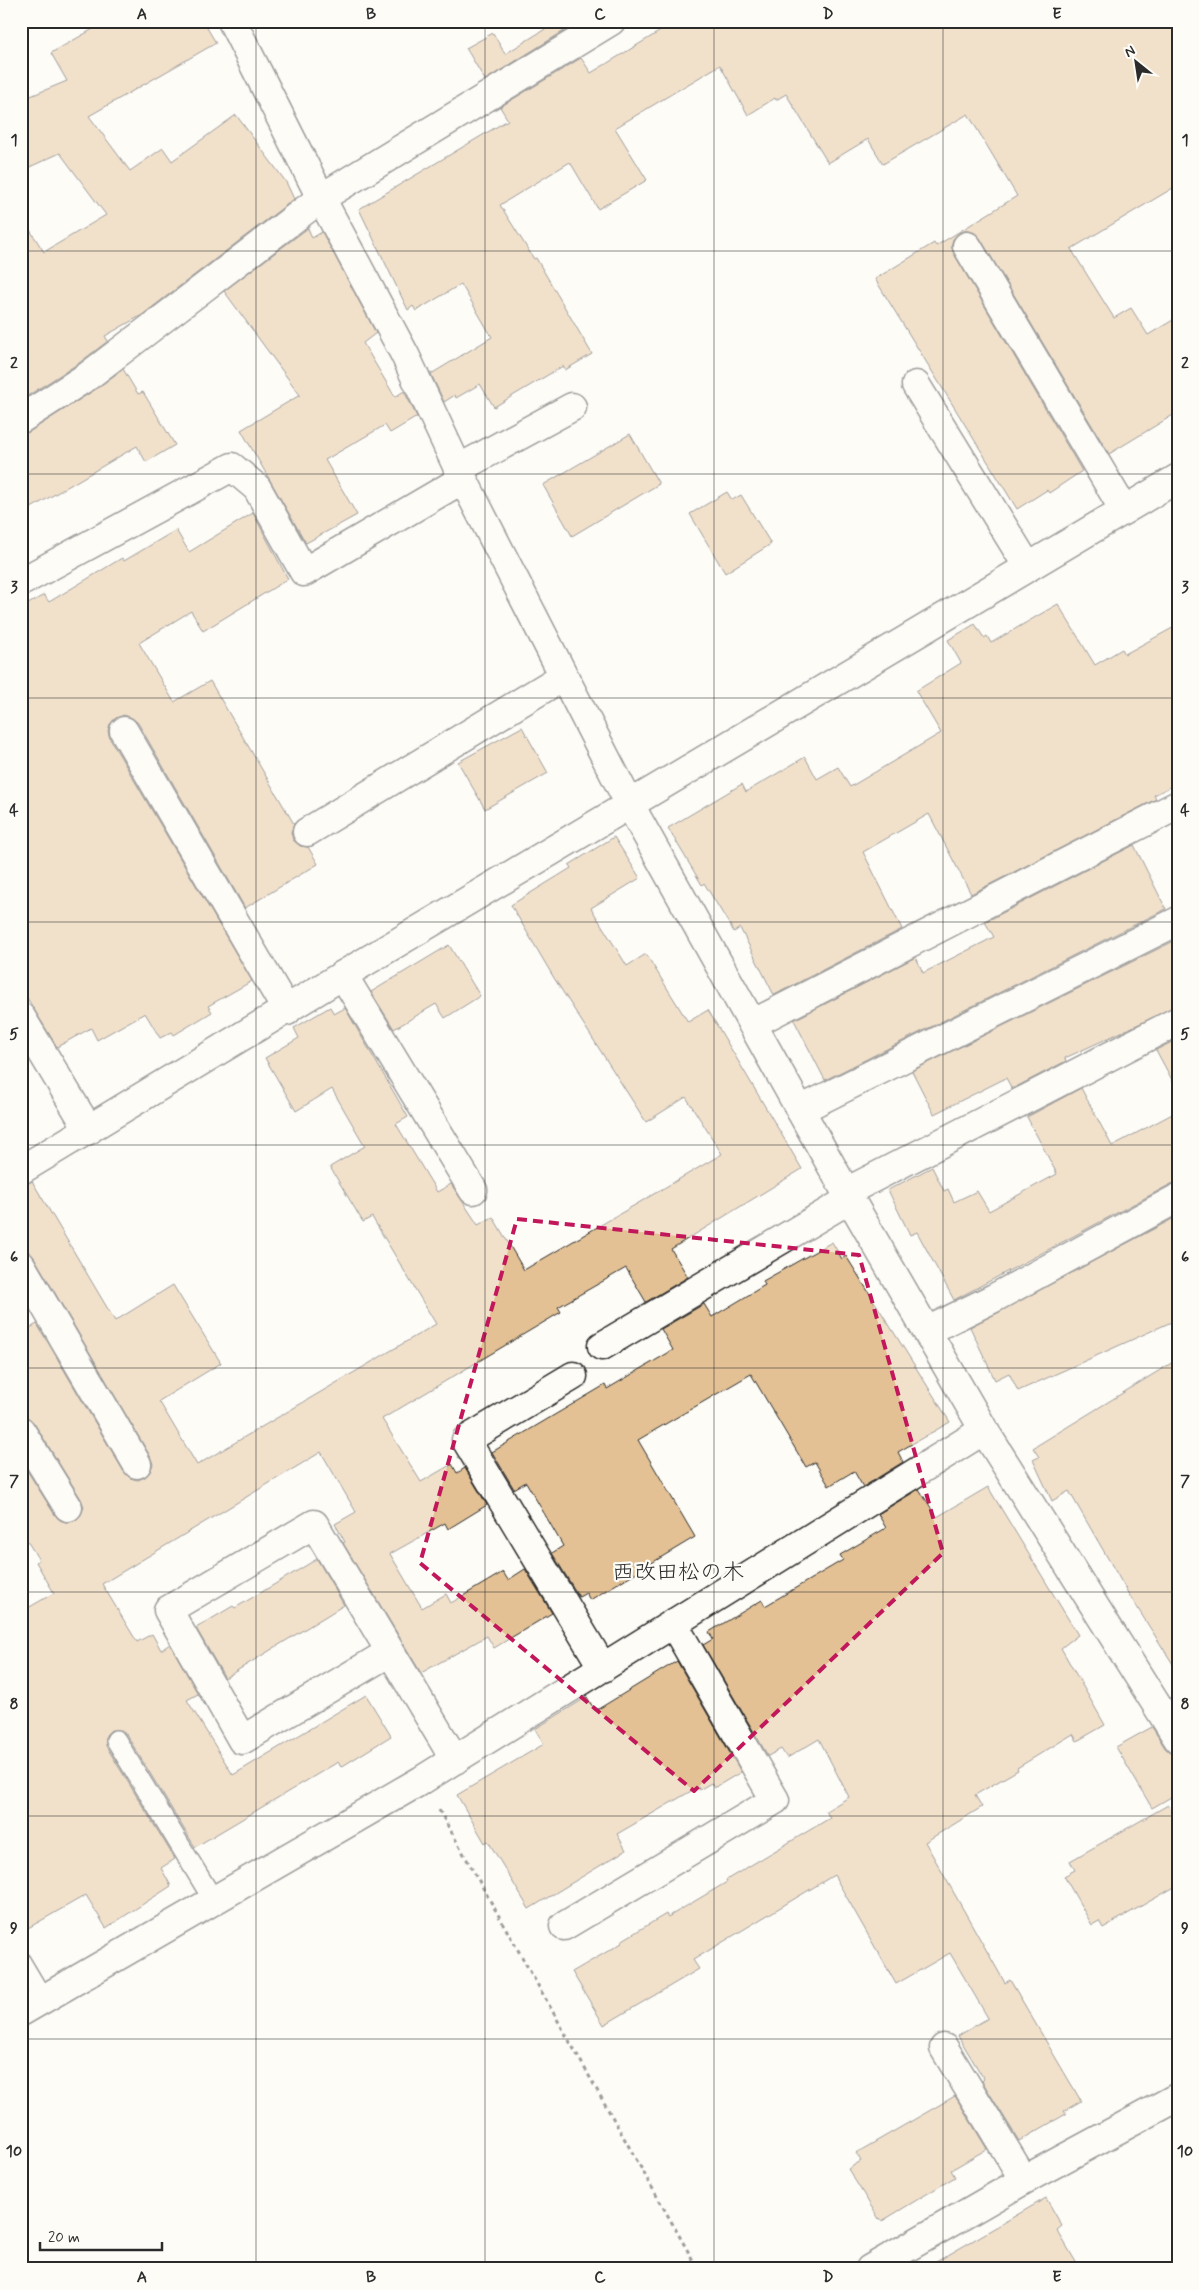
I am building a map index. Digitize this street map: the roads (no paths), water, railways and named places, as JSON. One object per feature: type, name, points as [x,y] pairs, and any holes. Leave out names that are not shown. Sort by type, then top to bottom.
[{"type":"street","points":[[232,21],[321,198],[405,355],[461,474],[630,805],[848,1195],[984,1430],[1178,1739]]},
{"type":"street","points":[[21,419],[88,376],[321,198],[611,21]]},
{"type":"street","points":[[967,246],[1124,510]]},
{"type":"street","points":[[916,385],[1028,567]]},
{"type":"street","points":[[21,582],[232,467],[257,488],[304,572],[572,407]]},
{"type":"street","points":[[21,1170],[287,1011],[343,975],[1178,478]]},
{"type":"street","points":[[307,832],[564,676]]},
{"type":"street","points":[[124,731],[287,1011]]},
{"type":"street","points":[[752,1024],[1178,805]]},
{"type":"street","points":[[800,1110],[1178,921]]},
{"type":"street","points":[[343,975],[473,1190]]},
{"type":"street","points":[[21,1017],[89,1130]]},
{"type":"street","points":[[602,1346],[848,1195],[1178,1021]]},
{"type":"street","points":[[927,1331],[994,1298],[1178,1198]]},
{"type":"street","points":[[21,1265],[137,1464]]},
{"type":"street","points":[[573,1376],[466,1440],[602,1668]]},
{"type":"street","points":[[32,2006],[422,1780],[984,1430]]},
{"type":"street","points":[[21,1431],[68,1507]]},
{"type":"street","points":[[390,1652],[242,1740],[168,1610],[314,1524],[455,1760]]},
{"type":"street","points":[[564,1926],[776,1800],[673,1623]]},
{"type":"street","points":[[944,2048],[1024,2180]]},
{"type":"street","points":[[870,2269],[1024,2180],[1178,2097]]},
{"type":"lane","points":[[116,1740],[214,1901]]},
{"type":"lane","points":[[21,1962],[32,2006]]},
{"type":"district","name":"西改田松の木","points":[[678,1573]]}]
